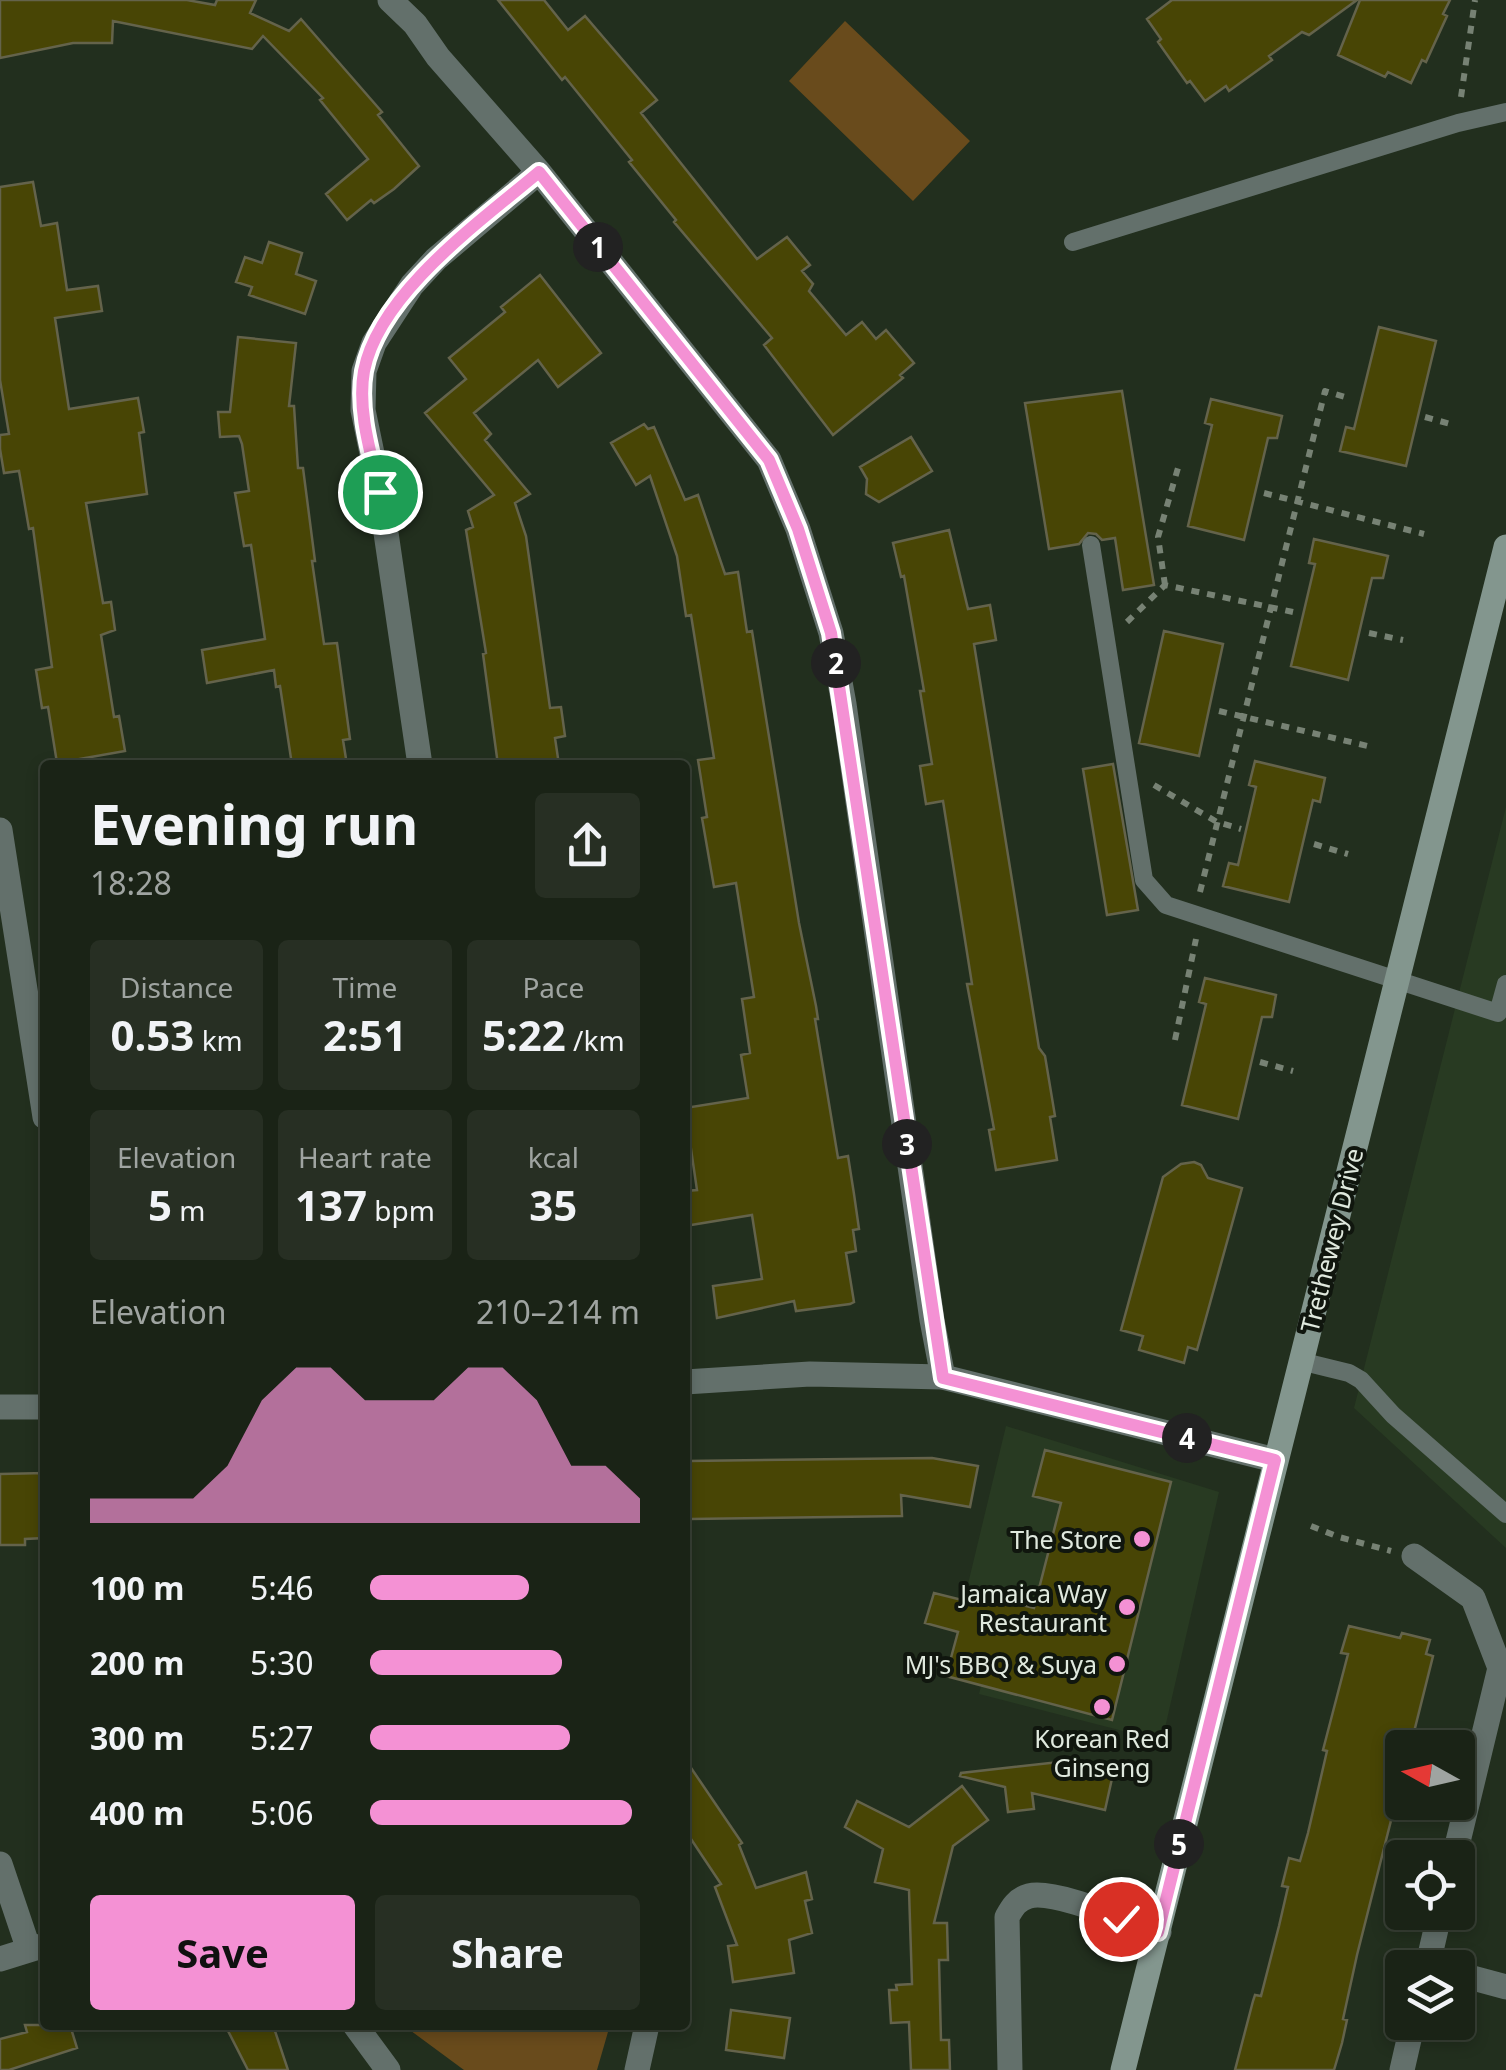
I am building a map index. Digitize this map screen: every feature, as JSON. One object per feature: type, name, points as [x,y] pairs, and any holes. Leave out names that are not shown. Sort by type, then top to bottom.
[{"type":"main road","name":"Trethewey Drive","points":[[1122,2070],[1506,547]]},
{"type":"street","points":[[390,0],[415,24],[438,57],[539,172],[769,460],[798,529],[831,633],[844,704],[943,1378]]},
{"type":"street","points":[[419,760],[380,492],[363,410],[364,371],[374,343],[412,285],[436,259],[539,172]]},
{"type":"street","points":[[0,830],[40,1084]]},
{"type":"street","points":[[690,1382],[810,1374],[943,1378],[1275,1460]]},
{"type":"street","points":[[0,1407],[40,1408]]},
{"type":"street","points":[[1414,1556],[1473,1598],[1500,1668],[1458,1840]]},
{"type":"street","points":[[0,1864],[37,1948],[0,1959]]},
{"type":"street","points":[[1010,2070],[1006,1917],[1016,1903],[1028,1896],[1042,1895],[1074,1902],[1158,1932]]},
{"type":"street","points":[[1475,1979],[1506,1987]]},
{"type":"street","points":[[359,2030],[388,2070]]},
{"type":"street","points":[[637,2070],[646,2030]]},
{"type":"street","points":[[1402,2070],[1409,2040]]},
{"type":"lane","points":[[1073,242],[1458,123],[1506,112]]},
{"type":"lane","points":[[1091,545],[1144,880],[1166,905],[1498,1012],[1506,984]]},
{"type":"lane","points":[[1300,1362],[1348,1372],[1361,1380],[1394,1415],[1506,1514]]},
{"type":"path","points":[[1458,123],[1465,48],[1475,0]]},
{"type":"path","points":[[1174,1040],[1197,945],[1194,914],[1326,391],[1345,397]]},
{"type":"path","points":[[1425,417],[1454,425]]},
{"type":"path","points":[[1165,585],[1158,537],[1180,461]]},
{"type":"path","points":[[1264,493],[1424,534]]},
{"type":"path","points":[[1165,585],[1293,612]]},
{"type":"path","points":[[1106,642],[1165,585]]},
{"type":"path","points":[[1369,633],[1403,640]]},
{"type":"path","points":[[1218,711],[1372,747]]},
{"type":"path","points":[[1126,769],[1217,822],[1241,830]]},
{"type":"path","points":[[1314,844],[1348,854]]},
{"type":"path","points":[[1260,1062],[1292,1071]]},
{"type":"path","points":[[1311,1526],[1414,1556]]},
{"type":"shaded area","points":[[845,21],[970,141],[913,201],[789,81]]},
{"type":"shaded area","points":[[1506,807],[1506,1548],[1354,1408]]},
{"type":"shaded area","points":[[1006,1426],[1219,1492],[1162,1741],[979,1694],[1003,1596],[968,1584]]},
{"type":"shaded area","points":[[410,2030],[609,2030],[597,2070],[464,2070]]},
{"type":"building","points":[[0,0],[187,0],[215,5],[217,0],[256,0],[250,13],[289,31],[301,19],[382,112],[378,115],[419,166],[394,189],[374,203],[371,200],[347,220],[326,194],[368,159],[320,100],[323,98],[263,36],[252,49],[113,21],[112,43],[73,43],[0,58]]},
{"type":"building","points":[[498,0],[544,0],[568,30],[585,16],[657,100],[641,113],[757,259],[787,237],[810,265],[802,271],[813,284],[809,291],[846,335],[862,322],[876,339],[886,330],[914,363],[900,375],[903,378],[833,435],[764,345],[772,338],[674,222],[629,162],[632,160],[565,77],[562,80]]},
{"type":"building","points":[[1172,0],[1357,0],[1309,35],[1302,32],[1229,91],[1226,86],[1205,101],[1158,42],[1161,39],[1147,19]]},
{"type":"building","points":[[1360,0],[1450,0],[1426,62],[1422,60],[1411,83],[1388,72],[1385,77],[1338,55]]},
{"type":"building","points":[[33,182],[41,226],[57,223],[67,290],[98,286],[102,311],[55,318],[69,409],[138,398],[144,432],[139,433],[147,494],[86,503],[103,603],[111,602],[115,630],[101,635],[114,717],[119,716],[125,751],[74,760],[57,760],[48,707],[42,708],[36,670],[52,667],[33,528],[29,529],[19,471],[4,473],[0,449],[0,435],[9,434],[0,380],[0,187]]},
{"type":"building","points":[[269,242],[302,253],[296,274],[316,281],[305,314],[249,295],[252,287],[236,282],[245,257],[262,263]]},
{"type":"building","points":[[540,275],[601,353],[558,387],[538,360],[474,413],[491,434],[485,440],[530,494],[515,503],[526,536],[550,708],[561,707],[565,736],[555,738],[558,760],[497,760],[483,654],[486,653],[466,530],[473,527],[468,511],[494,495],[425,413],[466,379],[449,358],[505,312],[501,307]]},
{"type":"building","points":[[1379,327],[1436,341],[1406,466],[1340,451],[1346,427],[1354,429]]},
{"type":"building","points":[[238,337],[296,343],[289,406],[294,406],[298,468],[303,468],[324,644],[337,643],[350,739],[343,740],[346,760],[291,760],[274,670],[207,683],[202,650],[265,639],[251,545],[244,546],[235,493],[249,491],[242,444],[239,436],[220,437],[218,412],[230,412]]},
{"type":"building","points":[[1122,391],[1154,585],[1123,590],[1115,538],[1102,540],[1088,533],[1079,544],[1049,549],[1025,403]]},
{"type":"building","points":[[1211,399],[1282,416],[1277,438],[1268,438],[1244,540],[1188,526],[1212,425],[1205,423]]},
{"type":"building","points":[[644,424],[648,429],[654,427],[685,500],[698,495],[725,574],[738,572],[747,632],[752,631],[816,1006],[838,1158],[848,1156],[854,1194],[859,1229],[853,1230],[856,1251],[846,1253],[854,1302],[850,1304],[796,1311],[794,1301],[717,1318],[713,1286],[762,1279],[752,1215],[690,1225],[690,1191],[697,1190],[690,1107],[748,1098],[741,1055],[750,1053],[742,999],[754,997],[736,883],[714,887],[702,818],[707,817],[698,760],[714,758],[691,615],[686,616],[677,556],[650,476],[636,485],[611,443]]},
{"type":"building","points":[[911,437],[932,471],[879,502],[866,494],[867,479],[860,467]]},
{"type":"building","points":[[949,530],[968,609],[990,605],[996,640],[974,644],[1039,1048],[1045,1056],[1055,1116],[1050,1117],[1057,1160],[996,1170],[989,1130],[994,1129],[967,984],[972,984],[943,801],[926,804],[920,766],[932,764],[920,691],[924,691],[904,576],[901,577],[893,543]]},
{"type":"building","points":[[1314,539],[1388,556],[1383,578],[1372,578],[1348,680],[1291,666],[1315,564],[1309,563]]},
{"type":"building","points":[[1164,631],[1223,644],[1199,756],[1139,743]]},
{"type":"building","points":[[1255,761],[1325,778],[1320,802],[1313,800],[1289,902],[1223,886],[1229,863],[1238,865],[1256,787],[1249,785]]},
{"type":"building","points":[[1113,764],[1138,910],[1107,915],[1083,769]]},
{"type":"building","points":[[1205,978],[1276,995],[1272,1017],[1262,1017],[1238,1119],[1182,1105],[1206,1004],[1199,1002]]},
{"type":"building","points":[[1181,1164],[1201,1165],[1208,1178],[1242,1188],[1197,1350],[1188,1347],[1184,1363],[1139,1350],[1143,1336],[1121,1330],[1163,1177]]},
{"type":"building","points":[[1045,1450],[1171,1482],[1112,1720],[946,1676],[958,1632],[925,1623],[934,1593],[966,1601],[968,1591],[1034,1608],[1061,1503],[1033,1496]]},
{"type":"building","points":[[932,1458],[978,1466],[970,1507],[901,1495],[902,1516],[690,1519],[690,1461]]},
{"type":"building","points":[[40,1473],[40,1538],[25,1539],[25,1545],[0,1545],[0,1474]]},
{"type":"building","points":[[1349,1626],[1400,1638],[1402,1633],[1430,1640],[1426,1654],[1433,1656],[1414,1730],[1385,1730],[1385,1820],[1391,1820],[1357,1955],[1343,2019],[1347,2020],[1342,2043],[1334,2070],[1235,2070],[1255,1995],[1261,1996],[1279,1926],[1288,1887],[1282,1886],[1289,1858],[1300,1861],[1308,1833],[1327,1751],[1323,1750],[1348,1654],[1341,1653]]},
{"type":"building","points":[[1059,1762],[1113,1774],[1105,1810],[1032,1793],[1034,1809],[1008,1812],[1005,1787],[960,1776],[961,1773]]},
{"type":"building","points":[[690,1766],[742,1843],[739,1845],[756,1888],[806,1872],[812,1899],[805,1901],[812,1933],[789,1940],[794,1973],[733,1982],[728,1946],[737,1945],[715,1887],[721,1884],[690,1838]]},
{"type":"building","points":[[962,1786],[988,1820],[953,1846],[934,1923],[947,1923],[948,1960],[939,1960],[941,2040],[949,2040],[950,2070],[911,2070],[909,2022],[891,2023],[889,1990],[897,1990],[896,1985],[912,1984],[909,1890],[875,1882],[883,1849],[845,1827],[857,1801],[909,1827]]},
{"type":"building","points":[[731,2010],[790,2018],[784,2058],[726,2050]]},
{"type":"building","points":[[25,2025],[40,2025],[40,2030],[72,2030],[77,2048],[0,2070],[0,2039],[27,2032]]},
{"type":"building","points":[[228,2030],[275,2030],[288,2070],[248,2070]]},
{"type":"place","name":"The Store","points":[[1142,1539]]},
{"type":"place","name":"Jamaica Way Restaurant","points":[[1127,1607]]},
{"type":"place","name":"MJ's BBQ & Suya","points":[[1117,1664]]},
{"type":"place","name":"Korean Red Ginseng","points":[[1102,1707]]},
{"type":"route","points":[[380,492],[363,410],[364,371],[374,343],[412,285],[436,259],[539,172],[769,460],[798,529],[831,633],[943,1378],[1275,1460],[1158,1932],[1121,1919]]}]
